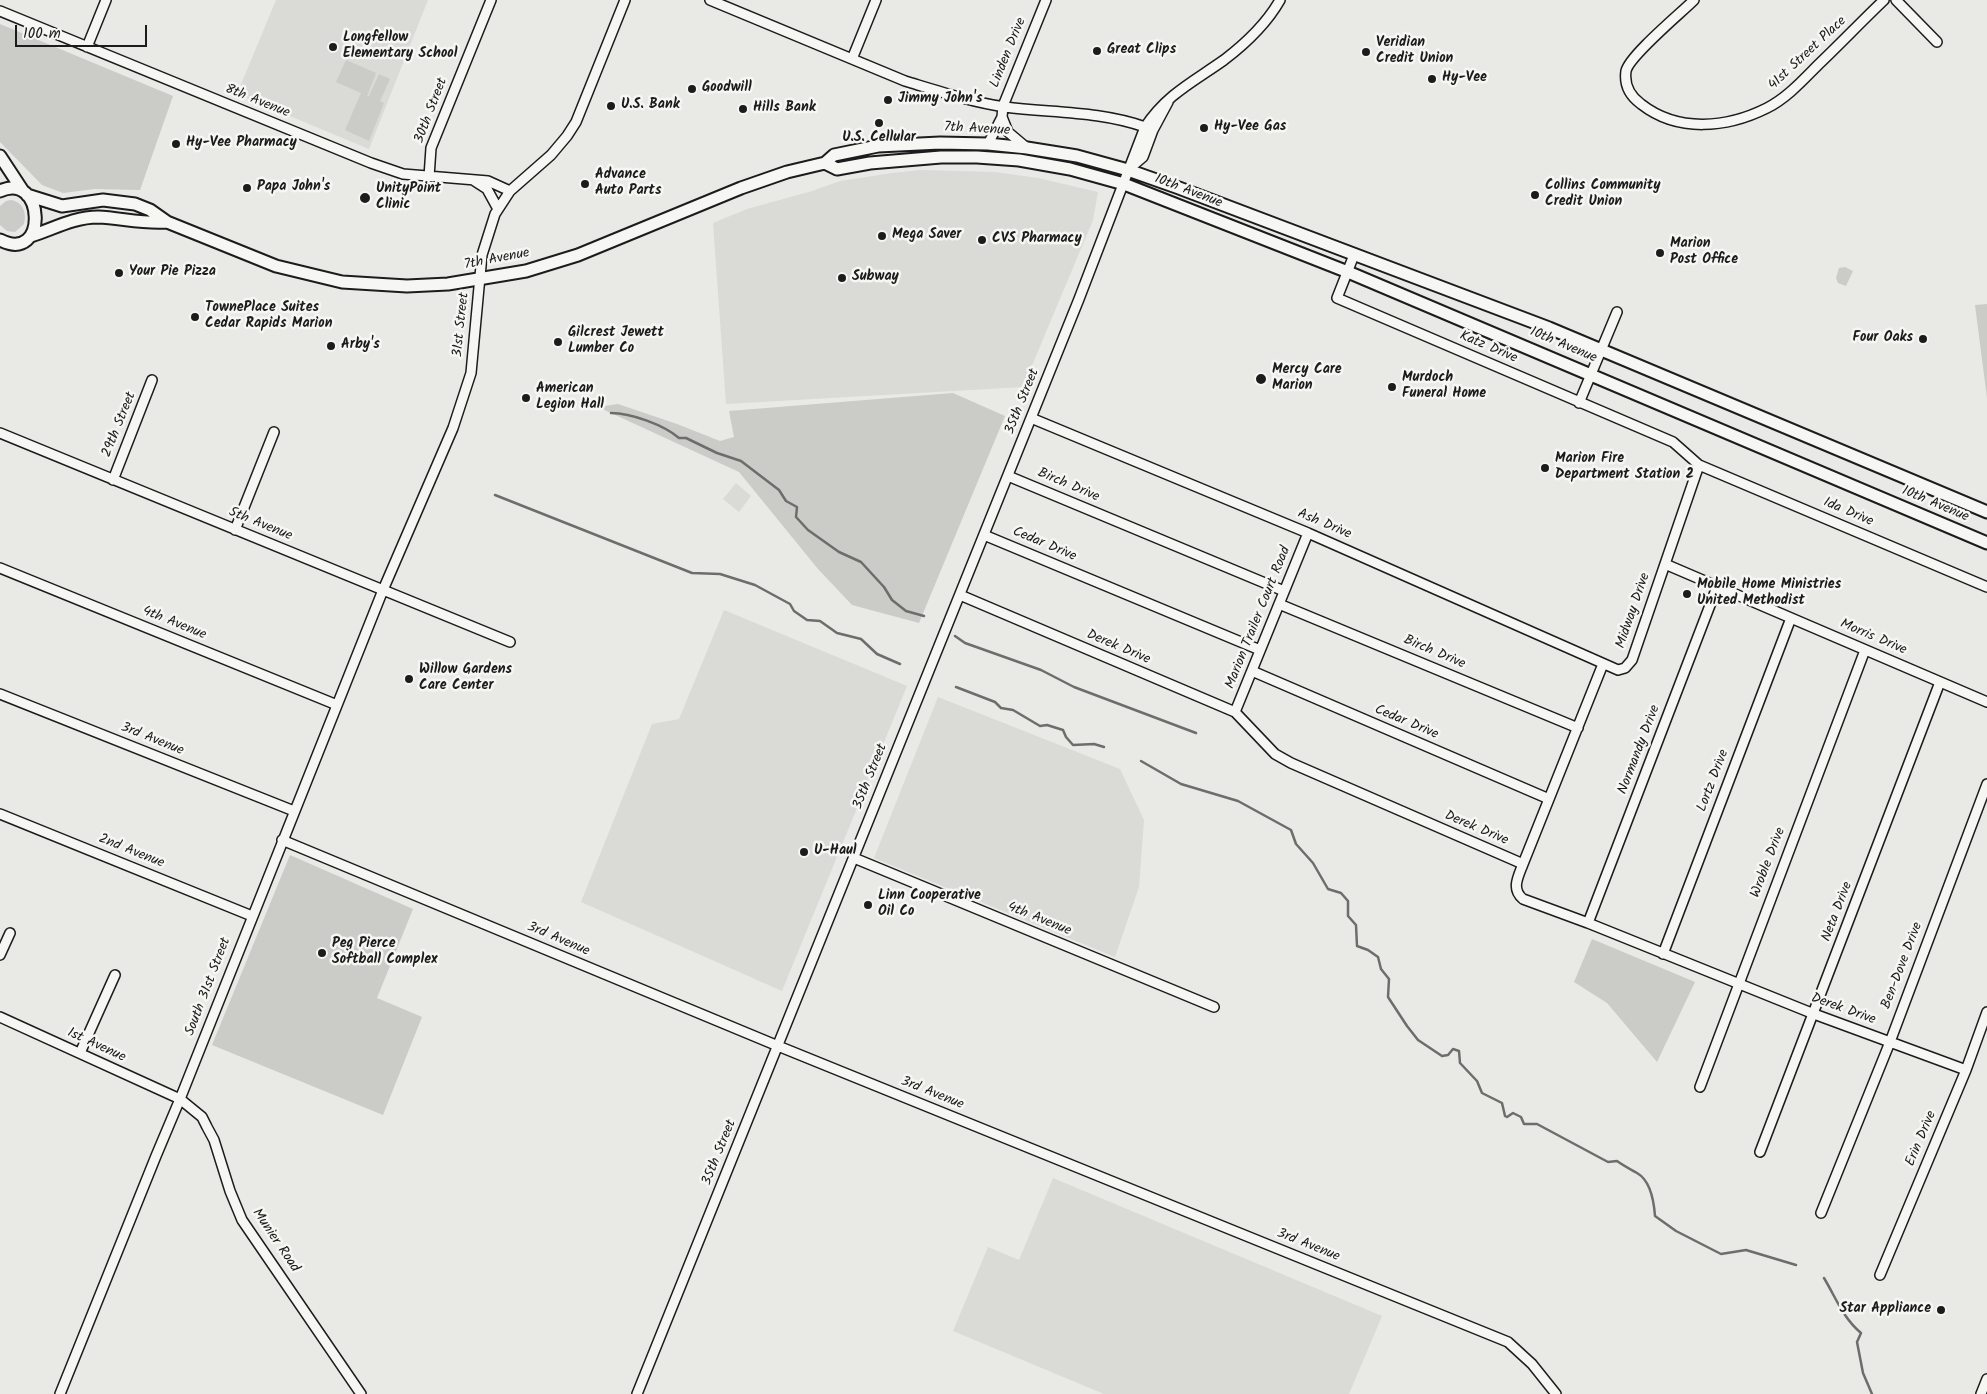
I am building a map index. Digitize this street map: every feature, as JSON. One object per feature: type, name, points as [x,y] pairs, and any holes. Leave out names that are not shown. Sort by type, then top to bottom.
[{"type":"main road","name":"7th Avenue","points":[[0,191],[8,188],[17,188],[51,204],[62,206],[103,200],[135,204],[150,210],[167,222],[270,264],[342,282],[407,286],[448,284],[481,279],[526,271],[578,256],[741,188],[787,172],[825,163],[834,155],[878,146],[912,143],[988,144],[1076,156],[1128,170]]},
{"type":"main road","points":[[0,156],[31,200],[36,216],[32,236]]},
{"type":"main road","name":"7th Avenue","points":[[825,163],[837,169],[870,163],[932,157],[977,157],[1019,160],[1070,169],[1124,184]]},
{"type":"main road","name":"10th Avenue","points":[[1128,170],[1549,328],[1987,512]]},
{"type":"main road","name":"10th Avenue","points":[[1124,184],[1348,272],[1987,543]]},
{"type":"main road","name":"7th Avenue","points":[[0,240],[9,244],[18,244],[32,236],[71,222],[97,217],[151,224],[167,222]]},
{"type":"street","points":[[87,47],[106,0]]},
{"type":"street","name":"30th Street","points":[[428,177],[431,148],[491,0]]},
{"type":"street","name":"31st Street","points":[[383,590],[436,470],[453,428],[471,373],[484,248],[498,209],[510,191],[551,155],[576,122],[625,0]]},
{"type":"street","points":[[710,0],[921,86],[1003,106],[1097,116],[1124,120],[1145,127]]},
{"type":"street","points":[[852,59],[876,0]]},
{"type":"street","name":"Linden Drive","points":[[988,144],[1002,117],[1003,106],[1046,0]]},
{"type":"street","name":"35th Street","points":[[638,1394],[1008,476],[1145,127],[1156,110],[1170,96],[1226,59],[1252,35],[1280,0]]},
{"type":"street","name":"41st Street Place","points":[[1694,0],[1635,57],[1626,70],[1626,84],[1632,98],[1647,109],[1665,118],[1681,123],[1713,124],[1730,123],[1768,108],[1797,86],[1884,0]]},
{"type":"street","points":[[1896,0],[1937,42]]},
{"type":"street","name":"8th Avenue","points":[[0,11],[371,163],[403,174],[488,181],[510,191]]},
{"type":"street","name":"35th Street","points":[[1128,170],[1143,157],[1153,130],[1170,96]]},
{"type":"street","points":[[1002,117],[1008,132],[1027,148]]},
{"type":"street","points":[[471,179],[488,190],[498,209]]},
{"type":"street","name":"Katz Drive","points":[[1354,256],[1337,298],[1579,402]]},
{"type":"street","points":[[1617,312],[1579,402],[1673,442],[1699,465]]},
{"type":"street","name":"29th Street","points":[[113,480],[152,380]]},
{"type":"street","name":"Ash Drive","points":[[1031,418],[1308,533],[1603,664]]},
{"type":"street","points":[[235,530],[274,432]]},
{"type":"street","name":"5th Avenue","points":[[0,433],[510,642]]},
{"type":"street","name":"Midway Drive","points":[[1603,664],[1618,670],[1626,668],[1632,660],[1699,465]]},
{"type":"street","name":"Ida Drive","points":[[1699,465],[1987,587]]},
{"type":"street","name":"Birch Drive","points":[[1008,476],[1284,591]]},
{"type":"street","name":"Marion Trailer Court Road","points":[[1235,712],[1308,533]]},
{"type":"street","name":"Cedar Drive","points":[[984,535],[1260,650]]},
{"type":"street","name":"Morris Drive","points":[[1665,564],[1987,702]]},
{"type":"street","name":"4th Avenue","points":[[0,568],[337,705]]},
{"type":"street","name":"Normandy Drive","points":[[1588,924],[1718,587]]},
{"type":"street","name":"South 31st Street","points":[[60,1394],[383,590]]},
{"type":"street","name":"Derek Drive","points":[[960,595],[1235,712],[1274,754],[1291,763],[1523,864],[1515,887],[1517,894],[1523,899],[1814,1014],[1966,1070]]},
{"type":"street","name":"Birch Drive","points":[[1279,604],[1578,728]]},
{"type":"street","name":"Lortz Drive","points":[[1663,954],[1791,618]]},
{"type":"street","name":"Wroble Drive","points":[[1700,1087],[1865,650]]},
{"type":"street","points":[[1523,864],[1603,664]]},
{"type":"street","name":"Cedar Drive","points":[[1252,671],[1549,799]]},
{"type":"street","name":"Neta Drive","points":[[1760,1152],[1940,682]]},
{"type":"street","name":"3rd Avenue","points":[[0,694],[294,811]]},
{"type":"street","name":"Ben-Dove Drive","points":[[1821,1214],[1890,1042],[1987,784]]},
{"type":"street","name":"2nd Avenue","points":[[0,814],[252,916]]},
{"type":"street","name":"3rd Avenue","points":[[282,840],[778,1046],[1508,1342],[1532,1364],[1556,1394]]},
{"type":"street","name":"4th Avenue","points":[[854,858],[1214,1007]]},
{"type":"street","points":[[0,955],[10,933]]},
{"type":"street","points":[[80,1053],[115,975]]},
{"type":"street","name":"Erin Drive","points":[[1880,1275],[1966,1070],[1987,1012]]},
{"type":"street","name":"1st Avenue","points":[[0,1017],[180,1099]]},
{"type":"street","name":"Munier Road","points":[[180,1099],[202,1117],[214,1140],[224,1174],[242,1220],[361,1394]]},
{"type":"street","points":[[1981,1394],[1987,1379]]},
{"type":"shaded area","name":"Longfellow Elementary School","points":[[276,0],[428,0],[369,149],[237,94]]},
{"type":"shaded area","points":[[0,24],[173,96],[140,190],[95,189],[63,193],[42,185],[0,142]]},
{"type":"shaded area","points":[[346,60],[376,73],[367,96],[369,96],[379,74],[390,79],[380,101],[384,103],[369,141],[345,130],[361,93],[336,82]]},
{"type":"shaded area","points":[[921,170],[995,172],[1038,178],[1098,192],[1093,220],[1023,387],[726,404],[713,223],[747,209],[812,191],[840,181]]},
{"type":"shaded area","points":[[11,200],[19,203],[25,216],[24,224],[15,232],[7,231],[0,225],[0,206],[6,201]]},
{"type":"shaded area","points":[[1845,267],[1853,271],[1846,286],[1838,283],[1836,278],[1839,268]]},
{"type":"shaded area","points":[[1987,304],[1987,398],[1975,305]]},
{"type":"shaded area","points":[[953,393],[1005,416],[919,623],[852,605],[818,569],[739,472],[598,407],[618,404],[720,441],[734,437],[729,411]]},
{"type":"shaded area","points":[[736,483],[751,496],[739,512],[723,499]]},
{"type":"shaded area","points":[[724,610],[907,686],[782,991],[581,902],[652,724],[679,719]]},
{"type":"shaded area","points":[[938,697],[1120,769],[1144,820],[1139,887],[1115,957],[874,858]]},
{"type":"shaded area","name":"Peg Pierce Softball Complex","points":[[290,855],[413,909],[377,998],[422,1017],[383,1115],[212,1045]]},
{"type":"shaded area","points":[[1592,939],[1695,982],[1657,1062],[1607,1003],[1574,982]]},
{"type":"shaded area","points":[[1053,1178],[1382,1316],[1349,1394],[1104,1394],[953,1331],[988,1247],[1019,1260]]},
{"type":"waterway","points":[[611,413],[628,415],[647,421],[673,433],[679,438],[686,438],[717,453],[741,461],[779,490],[786,501],[797,507],[796,517],[808,530],[839,552],[861,562],[884,587],[892,600],[906,611],[924,616]]},
{"type":"waterway","points":[[495,495],[692,573],[720,574],[755,585],[790,604],[794,611],[807,620],[820,621],[837,633],[861,639],[877,654],[900,664]]},
{"type":"waterway","points":[[955,636],[965,643],[1041,670],[1074,687],[1196,733]]},
{"type":"waterway","points":[[956,687],[995,702],[1001,708],[1013,710],[1040,726],[1047,725],[1063,730],[1073,745],[1094,744],[1104,747]]},
{"type":"waterway","points":[[1141,761],[1181,784],[1238,801],[1291,830],[1296,844],[1313,863],[1328,889],[1341,893],[1348,901],[1348,916],[1356,925],[1357,946],[1368,950],[1378,957],[1381,969],[1389,979],[1388,997],[1407,1026],[1418,1040],[1442,1056],[1448,1055],[1453,1049],[1459,1051],[1460,1063],[1477,1081],[1482,1093],[1502,1103],[1505,1116],[1507,1117],[1513,1113],[1521,1117],[1524,1124],[1537,1124],[1608,1162],[1617,1161],[1637,1173],[1649,1186],[1653,1198],[1655,1216],[1676,1231],[1721,1254],[1746,1250],[1796,1265]]},
{"type":"waterway","points":[[1824,1278],[1845,1314],[1861,1333],[1857,1342],[1863,1373],[1872,1394]]},
{"type":"place","name":"Longfellow Elementary School","points":[[333,47]]},
{"type":"place","name":"Great Clips","points":[[1097,51]]},
{"type":"place","name":"Veridian Credit Union","points":[[1366,52]]},
{"type":"place","name":"Hy-Vee","points":[[1432,79]]},
{"type":"place","name":"Goodwill","points":[[692,89]]},
{"type":"place","name":"Jimmy John's","points":[[888,100]]},
{"type":"place","name":"U.S. Bank","points":[[611,106]]},
{"type":"place","name":"Hills Bank","points":[[743,109]]},
{"type":"place","name":"U.S. Cellular","points":[[879,123]]},
{"type":"place","name":"Hy-Vee Gas","points":[[1204,128]]},
{"type":"place","name":"Hy-Vee Pharmacy","points":[[176,144]]},
{"type":"place","name":"Advance Auto Parts","points":[[585,184]]},
{"type":"place","name":"Papa John's","points":[[247,188]]},
{"type":"place","name":"Collins Community Credit Union","points":[[1535,195]]},
{"type":"place","name":"UnityPoint Clinic","points":[[365,198]]},
{"type":"place","name":"Mega Saver","points":[[882,236]]},
{"type":"place","name":"CVS Pharmacy","points":[[982,240]]},
{"type":"place","name":"Marion Post Office","points":[[1660,253]]},
{"type":"place","name":"Your Pie Pizza","points":[[119,273]]},
{"type":"place","name":"Subway","points":[[842,278]]},
{"type":"place","name":"TownePlace Suites Cedar Rapids Marion","points":[[195,317]]},
{"type":"place","name":"Four Oaks","points":[[1923,339]]},
{"type":"place","name":"Gilcrest Jewett Lumber Co","points":[[558,342]]},
{"type":"place","name":"Arby's","points":[[331,346]]},
{"type":"place","name":"Mercy Care Marion","points":[[1261,379]]},
{"type":"place","name":"Murdoch Funeral Home","points":[[1392,387]]},
{"type":"place","name":"American Legion Hall","points":[[526,398]]},
{"type":"place","name":"Marion Fire Department Station 2","points":[[1545,468]]},
{"type":"place","name":"Mobile Home Ministries United Methodist","points":[[1687,594]]},
{"type":"place","name":"Willow Gardens Care Center","points":[[409,679]]},
{"type":"place","name":"U-Haul","points":[[804,852]]},
{"type":"place","name":"Linn Cooperative Oil Co","points":[[868,905]]},
{"type":"place","name":"Peg Pierce Softball Complex","points":[[322,953]]},
{"type":"place","name":"Star Appliance","points":[[1941,1310]]}]
